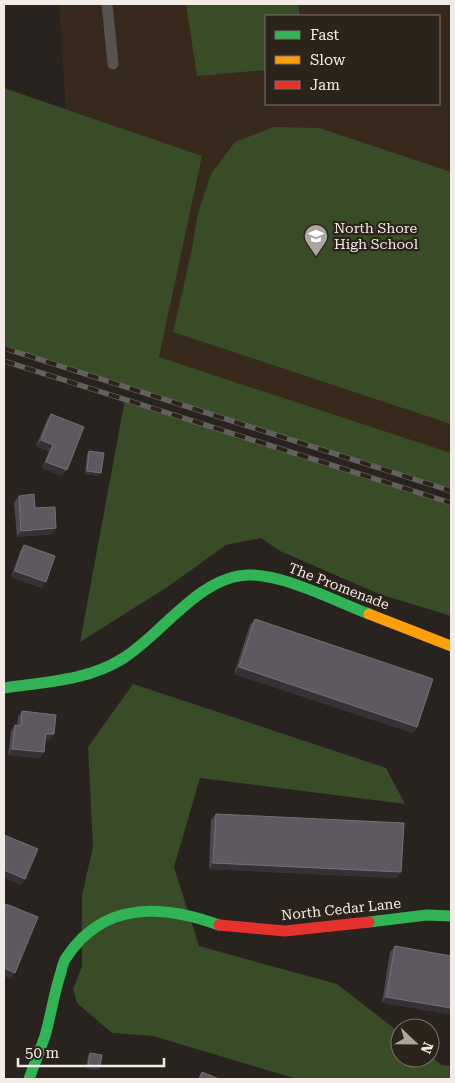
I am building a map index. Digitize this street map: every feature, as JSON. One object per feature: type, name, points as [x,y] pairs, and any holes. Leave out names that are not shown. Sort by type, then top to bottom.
[{"type":"street","name":"The Promenade","points":[[4,688],[64,679],[99,670],[120,661],[136,650],[207,588],[227,579],[247,575],[279,579],[451,646]]},
{"type":"street","name":"North Cedar Lane","points":[[29,1079],[45,1035],[54,992],[65,959],[90,930],[118,915],[143,910],[195,916],[222,926],[285,931],[427,915],[451,916]]},
{"type":"lane","points":[[107,4],[113,64]]},
{"type":"shaded area","name":"North Shore High School","points":[[59,4],[451,4],[451,453],[158,357],[202,157],[66,109]]},
{"type":"green space","points":[[186,4],[298,4],[300,15],[265,15],[265,70],[197,76]]},
{"type":"green space","points":[[4,88],[202,156],[159,357],[451,453],[451,491],[4,348]]},
{"type":"green space","points":[[274,127],[319,128],[451,172],[451,424],[173,332],[191,254],[198,213],[211,174],[235,142]]},
{"type":"green space","points":[[125,399],[451,504],[451,616],[379,594],[280,551],[261,538],[226,545],[169,586],[80,642]]},
{"type":"green space","points":[[133,684],[386,768],[405,804],[200,778],[174,867],[199,946],[337,984],[390,1025],[390,1068],[440,1068],[440,1064],[451,1066],[451,1079],[297,1079],[153,1036],[112,1033],[77,1003],[73,989],[82,966],[82,895],[93,847],[88,747]]},
{"type":"building","points":[[51,414],[84,427],[67,470],[46,462],[53,445],[41,440]]},
{"type":"building","points":[[89,451],[104,453],[101,473],[87,471]]},
{"type":"building","points":[[34,494],[35,508],[55,507],[56,528],[21,531],[19,496]]},
{"type":"building","points":[[24,545],[55,556],[46,582],[15,571]]},
{"type":"building","points":[[255,619],[433,679],[417,727],[239,667]]},
{"type":"building","points":[[22,711],[56,715],[54,734],[46,734],[44,752],[12,749],[15,725],[21,726]]},
{"type":"building","points":[[216,814],[404,823],[401,872],[213,863]]},
{"type":"building","points":[[4,835],[38,849],[25,879],[4,870]]},
{"type":"building","points":[[6,904],[38,917],[15,973],[4,968],[4,911]]},
{"type":"building","points":[[395,946],[451,956],[451,1008],[386,997]]},
{"type":"building","points":[[90,1053],[102,1055],[100,1067],[88,1065]]},
{"type":"building","points":[[202,1072],[219,1079],[199,1079]]},
{"type":"railway","points":[[4,348],[451,491]]},
{"type":"railway","points":[[4,361],[451,503]]},
{"type":"traffic: fast","points":[[4,688],[64,680],[108,666],[137,648],[198,595],[214,585],[231,578],[250,575],[279,579],[369,614]]},
{"type":"traffic: fast","points":[[29,1079],[45,1036],[64,961],[81,939],[98,926],[116,917],[135,912],[176,913],[219,925]]},
{"type":"traffic: fast","points":[[369,922],[427,915],[451,916]]},
{"type":"traffic: slow","points":[[369,614],[451,646]]},
{"type":"traffic: jam","points":[[219,925],[285,931],[369,922]]},
{"type":"place","name":"North Shore High School","points":[[316,257]]}]
